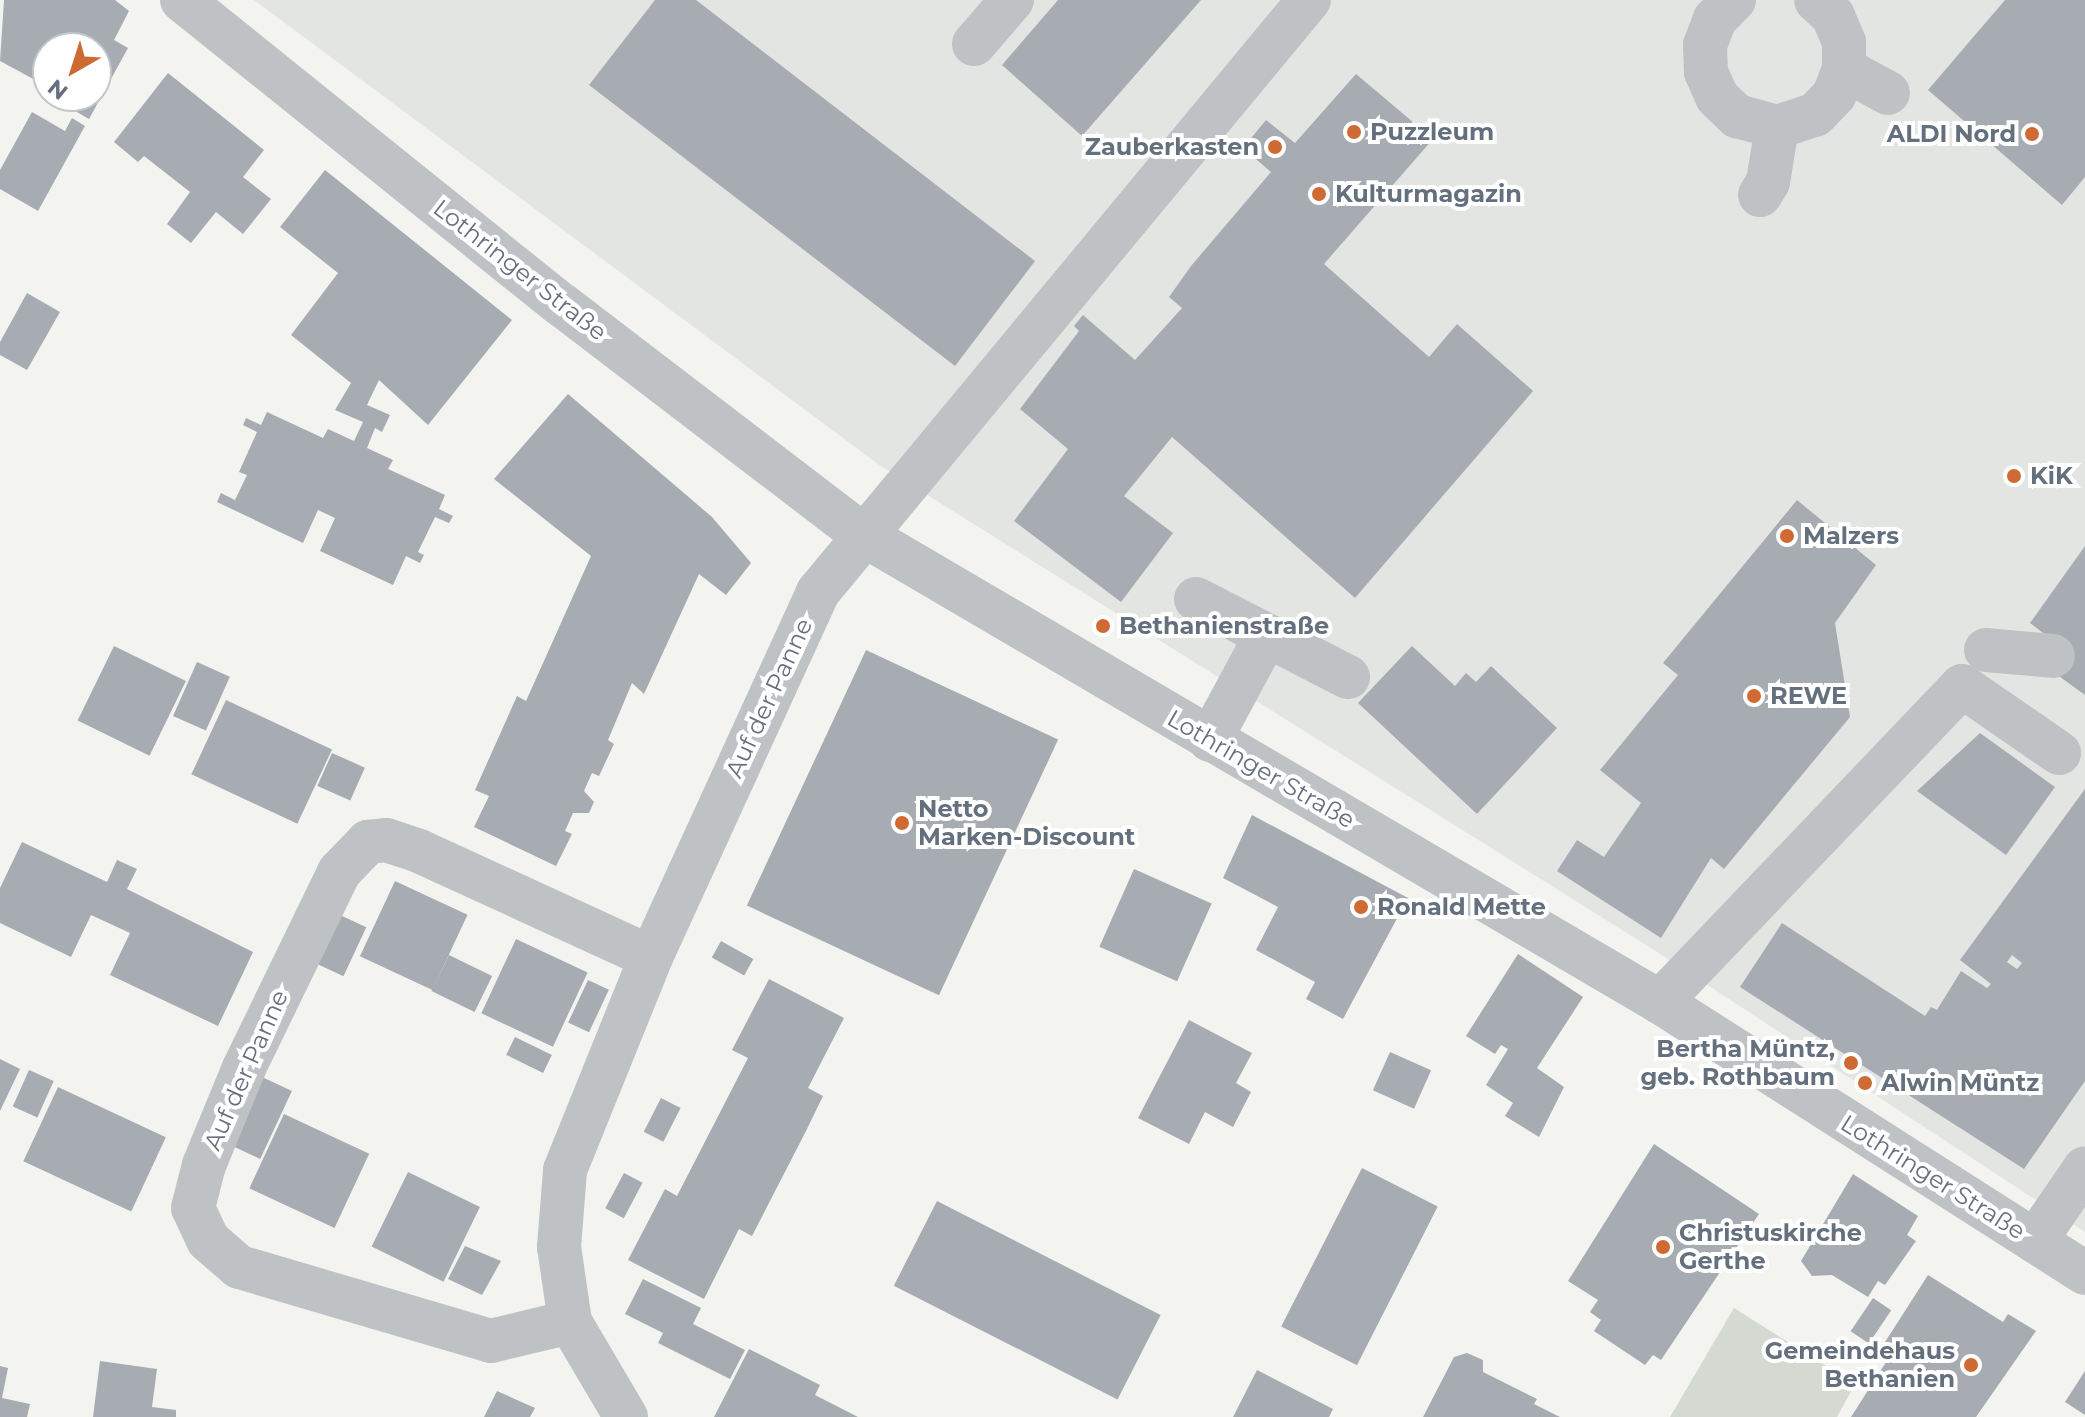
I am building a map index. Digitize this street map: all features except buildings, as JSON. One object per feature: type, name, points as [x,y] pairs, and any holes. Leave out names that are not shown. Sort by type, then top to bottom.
[{"type":"street","name":"Lothringer Straße","points":[[182,0],[562,305],[862,534],[1660,1002],[2085,1273]]},
{"type":"street","points":[[974,44],[1012,0]]},
{"type":"street","points":[[1734,0],[1715,19],[1705,45],[1706,72],[1717,97],[1737,116],[1777,127],[1815,115],[1834,95],[1844,69],[1844,42],[1833,16],[1816,0]]},
{"type":"street","points":[[862,534],[1288,8]]},
{"type":"street","points":[[1844,69],[1888,93]]},
{"type":"street","points":[[1760,195],[1768,182],[1777,127]]},
{"type":"street","name":"Auf der Panne","points":[[626,1417],[570,1322],[559,1247],[565,1170],[651,957],[818,592],[862,534]]},
{"type":"street","points":[[1196,599],[1348,677]]},
{"type":"street","points":[[1210,740],[1266,636]]},
{"type":"street","points":[[1986,650],[2053,656]]},
{"type":"street","points":[[1660,1002],[1962,686],[2059,753]]},
{"type":"street","name":"Auf der Panne","points":[[570,1322],[491,1341],[239,1267],[208,1240],[193,1208],[204,1165],[244,1068],[339,872],[368,842],[386,840],[419,851],[651,957]]},
{"type":"street","points":[[2035,1241],[2085,1168]]},
{"type":"shaded area","points":[[254,0],[2085,0],[2085,1232],[1654,950],[878,464]]},
{"type":"shaded area","points":[[1734,1308],[1855,1384],[1837,1417],[1670,1417]]},
{"type":"place","name":"Puzzleum","points":[[1354,132]]},
{"type":"place","name":"ALDI Nord","points":[[2032,134]]},
{"type":"place","name":"Zauberkasten","points":[[1275,147]]},
{"type":"place","name":"Kulturmagazin","points":[[1319,194]]},
{"type":"place","name":"KiK","points":[[2014,476]]},
{"type":"place","name":"Malzers","points":[[1787,536]]},
{"type":"place","name":"Bethanienstraße","points":[[1103,626]]},
{"type":"place","name":"REWE","points":[[1754,696]]},
{"type":"place","name":"Netto Marken-Discount","points":[[902,823]]},
{"type":"place","name":"Ronald Mette","points":[[1361,907]]},
{"type":"place","name":"Bertha Müntz, geb. Rothbaum","points":[[1851,1063]]},
{"type":"place","name":"Alwin Müntz","points":[[1865,1083]]},
{"type":"place","name":"Christuskirche Gerthe","points":[[1663,1247]]},
{"type":"place","name":"Gemeindehaus Bethanien","points":[[1971,1365]]}]
